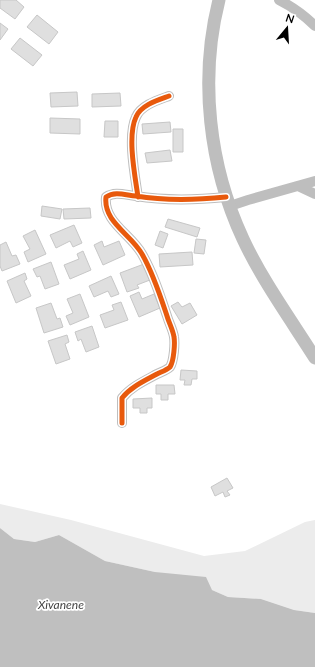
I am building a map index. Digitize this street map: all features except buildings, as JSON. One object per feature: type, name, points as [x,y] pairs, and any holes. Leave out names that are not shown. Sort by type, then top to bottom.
[{"type":"main road","points":[[219,0],[209,52],[209,106],[215,153],[228,202],[242,239],[255,263],[315,358]]},
{"type":"street","points":[[278,0],[294,8],[315,26]]},
{"type":"street","points":[[138,197],[132,134],[136,116],[149,104],[169,96]]},
{"type":"street","points":[[122,423],[122,398],[137,384],[169,368],[173,358],[174,338],[160,295],[142,254],[135,244],[117,226],[108,213],[105,204],[106,197],[112,193],[138,197],[228,202],[248,200],[315,181]]},
{"type":"street","points":[[298,186],[315,194]]},
{"type":"shaded area","points":[[0,504],[71,520],[204,556],[245,551],[305,522],[315,520],[315,613],[294,610],[261,599],[228,597],[212,590],[155,572],[105,561],[59,535],[35,542],[14,539],[0,528]]},
{"type":"water","name":"Xivanene","points":[[0,528],[14,539],[35,542],[59,535],[105,561],[155,572],[206,577],[212,590],[228,597],[261,599],[294,610],[315,613],[315,667],[0,667]]},
{"type":"cycle path","points":[[138,197],[132,156],[133,125],[138,113],[142,109],[160,99],[169,96]]},
{"type":"cycle path","points":[[122,423],[122,398],[138,384],[170,367],[173,356],[174,340],[172,329],[150,269],[137,247],[113,221],[106,206],[106,197],[113,194],[170,199],[226,197]]}]
